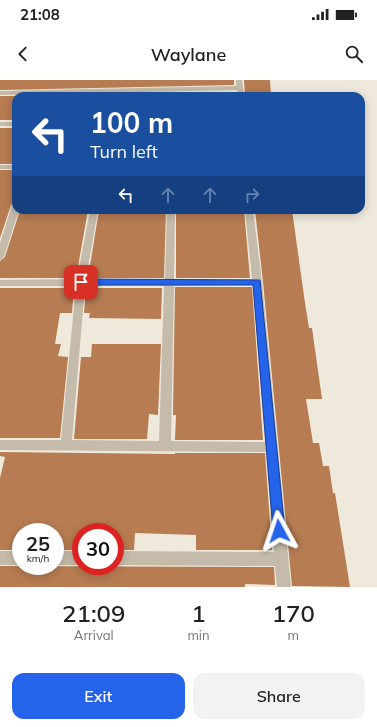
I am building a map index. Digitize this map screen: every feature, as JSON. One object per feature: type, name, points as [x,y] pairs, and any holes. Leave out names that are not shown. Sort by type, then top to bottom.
[{"type":"street","points":[[239,80],[240,92]]},
{"type":"street","points":[[48,92],[240,88]]},
{"type":"street","points":[[0,93],[12,93]]},
{"type":"street","points":[[0,124],[12,124]]},
{"type":"street","points":[[0,167],[12,167]]},
{"type":"street","points":[[0,258],[13,214]]},
{"type":"street","points":[[66,446],[81,282],[93,214]]},
{"type":"street","points":[[165,446],[171,214]]},
{"type":"street","points":[[249,214],[257,282],[284,587]]},
{"type":"street","points":[[0,282],[257,282]]},
{"type":"street","points":[[0,445],[272,447]]},
{"type":"street","points":[[0,558],[12,558]]},
{"type":"street","points":[[124,558],[282,559]]},
{"type":"building","points":[[0,80],[234,80],[234,85],[0,90]]},
{"type":"building","points":[[244,80],[270,80],[271,92],[245,92]]},
{"type":"building","points":[[0,96],[12,96],[12,120],[0,120]]},
{"type":"building","points":[[0,128],[12,128],[12,164],[0,164]]},
{"type":"building","points":[[0,170],[12,170],[12,204],[0,238]]},
{"type":"building","points":[[19,214],[87,214],[76,278],[0,278],[0,261],[5,257]]},
{"type":"building","points":[[98,214],[166,214],[164,278],[88,278]]},
{"type":"building","points":[[176,214],[244,214],[250,278],[176,278]]},
{"type":"building","points":[[255,214],[293,214],[305,303],[309,328],[312,328],[322,399],[306,399],[313,443],[319,443],[323,466],[329,466],[333,493],[335,493],[350,587],[292,586]]},
{"type":"building","points":[[175,287],[252,287],[263,440],[175,440],[176,415],[173,415]]},
{"type":"building","points":[[0,288],[74,288],[72,313],[60,313],[55,344],[61,344],[58,356],[68,357],[60,438],[0,438]]},
{"type":"building","points":[[86,288],[162,288],[161,319],[89,318],[90,313],[84,313]]},
{"type":"building","points":[[92,344],[161,344],[158,415],[149,414],[147,439],[74,439],[81,357],[91,357]]},
{"type":"building","points":[[0,452],[175,454],[265,453],[272,550],[196,550],[196,535],[135,533],[134,550],[124,550],[124,523],[72,523],[72,550],[64,550],[64,523],[12,523],[12,550],[0,550],[0,478],[5,457],[0,456]]},
{"type":"building","points":[[0,566],[12,566],[12,575],[64,575],[64,566],[72,566],[72,575],[124,575],[124,566],[274,567],[275,585],[245,584],[245,587],[0,587]]},
{"type":"route","points":[[81,282],[257,282],[279,531]]}]
